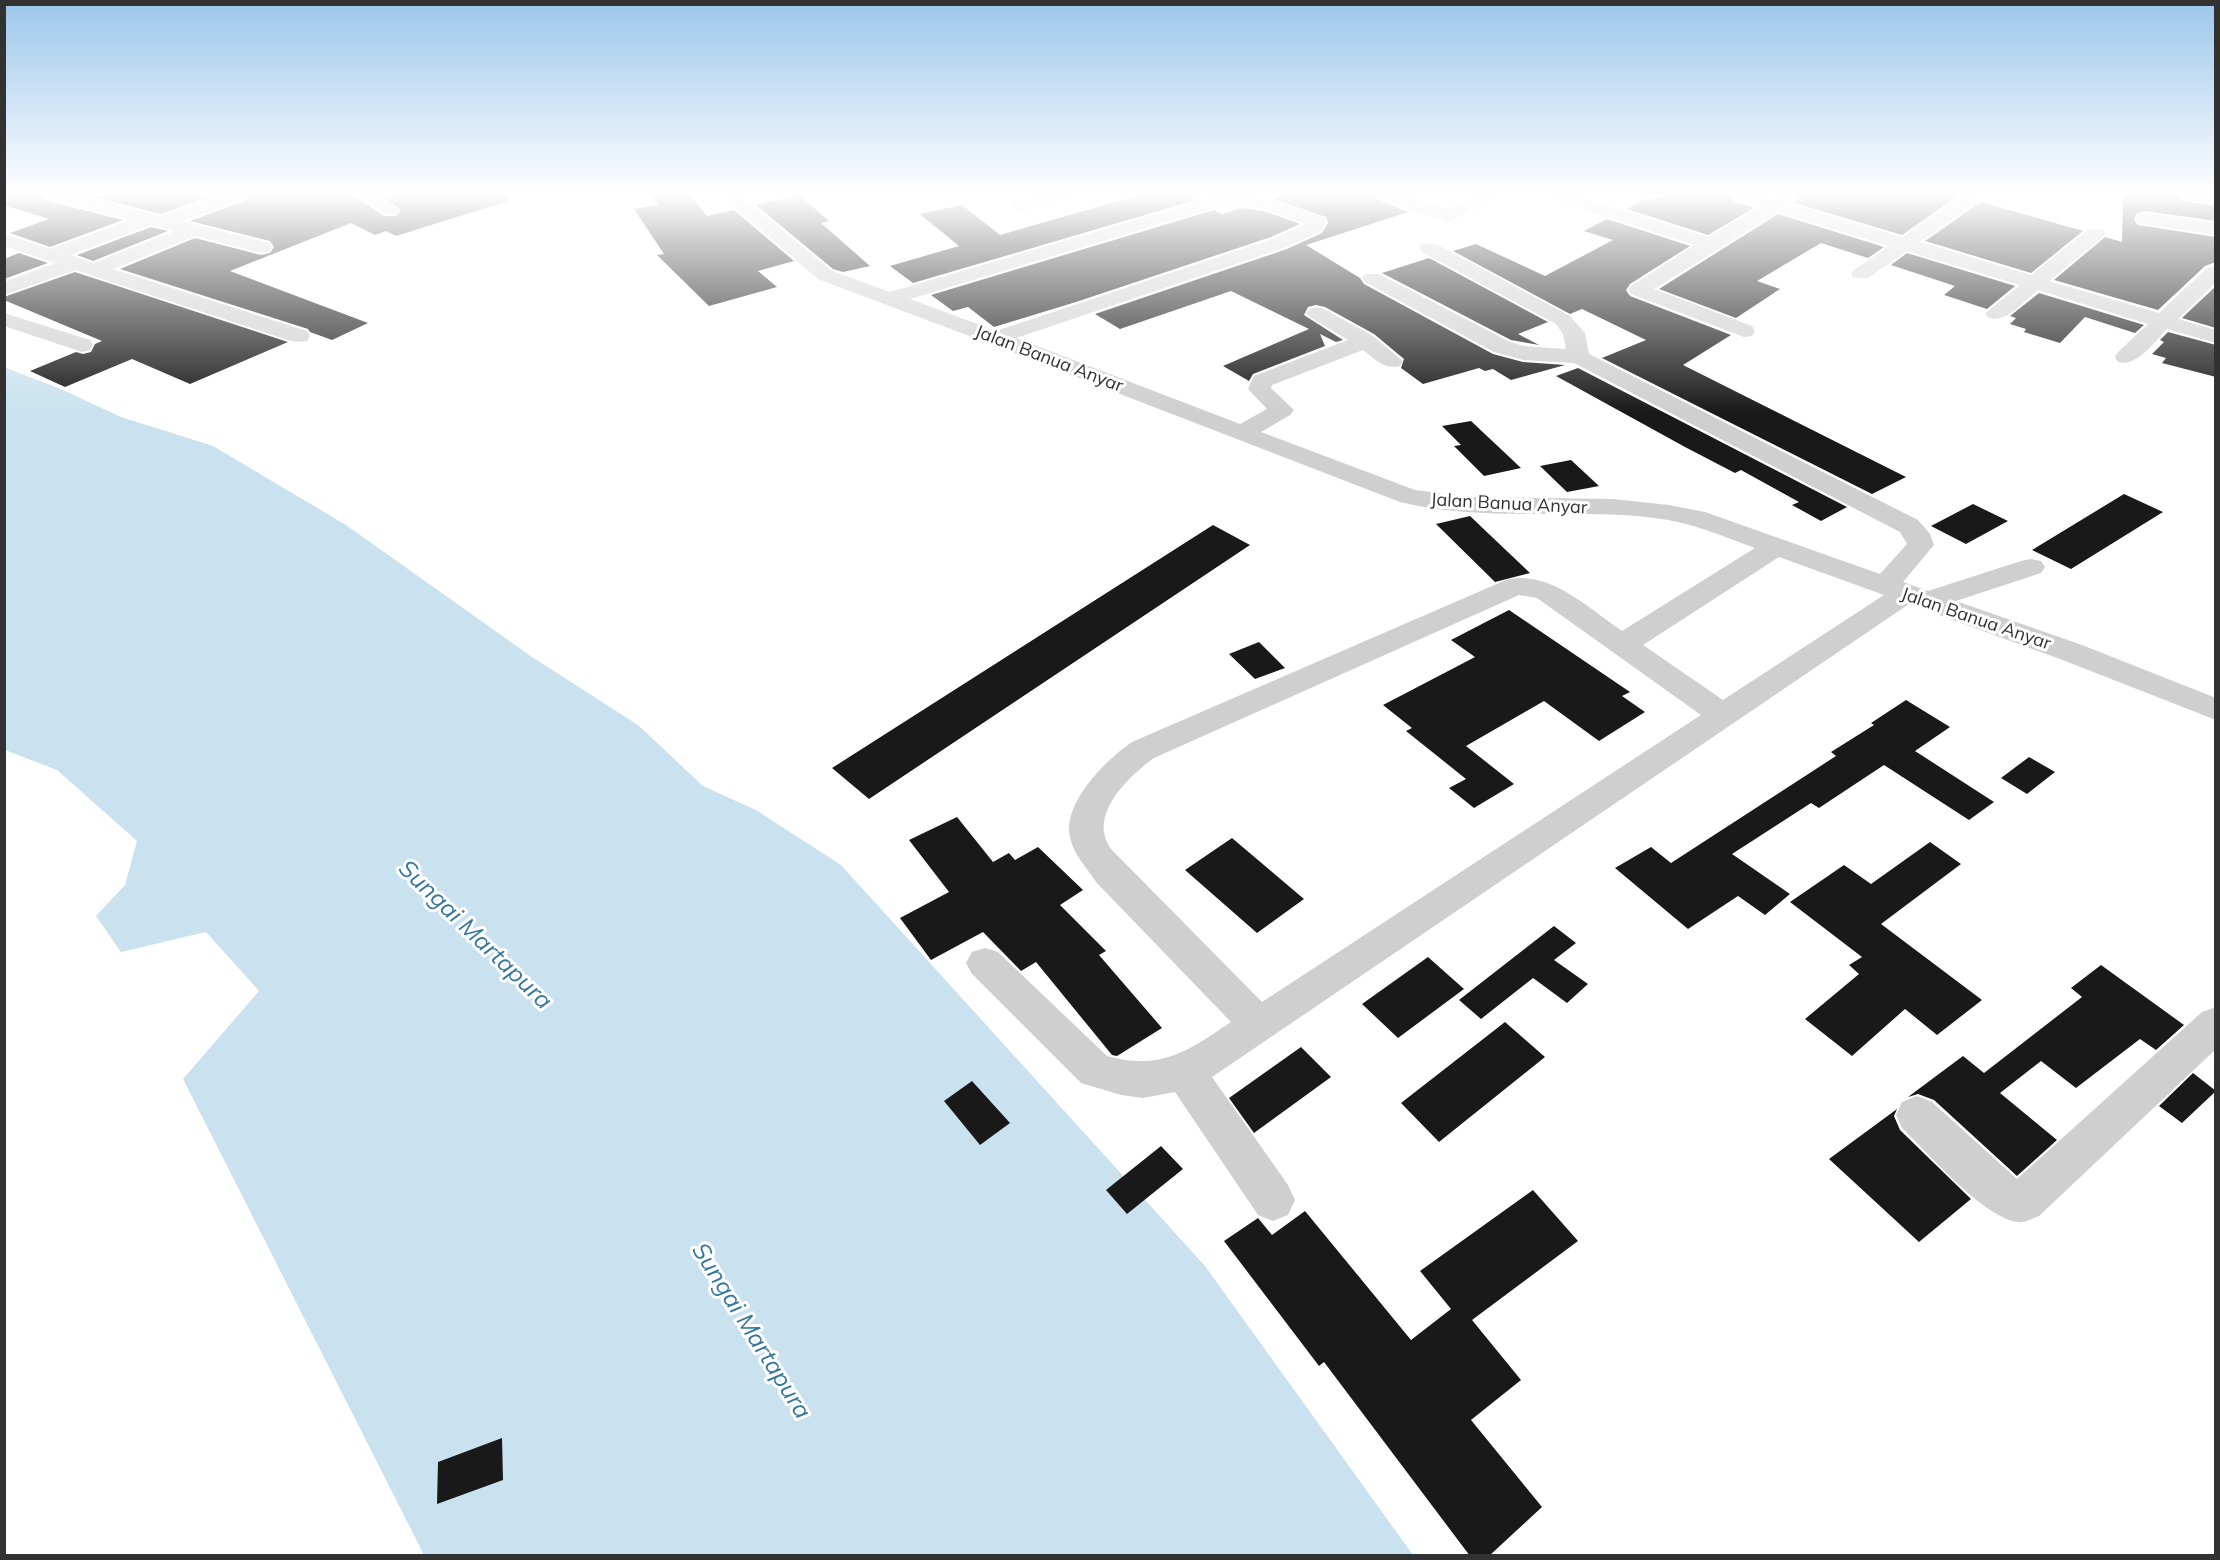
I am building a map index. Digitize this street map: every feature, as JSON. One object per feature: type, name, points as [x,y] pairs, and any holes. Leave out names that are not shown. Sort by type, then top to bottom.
[{"type":"street","points":[[4,289],[59,268]]},
{"type":"street","points":[[97,268],[299,336]]},
{"type":"street","name":"Jalan Banua Anyar","points":[[815,268],[840,282],[996,338],[1383,488],[1435,503],[1640,508],[1696,518],[2071,652],[2216,710]]},
{"type":"street","points":[[888,299],[993,268]]},
{"type":"street","points":[[996,338],[1206,268]]},
{"type":"street","points":[[1466,268],[1563,320],[1574,333],[1579,357]]},
{"type":"street","points":[[1674,268],[1638,291],[1744,331]]},
{"type":"street","points":[[1861,274],[1870,268]]},
{"type":"street","points":[[1999,268],[2166,318],[2216,337]]},
{"type":"street","points":[[1996,314],[2054,268]]},
{"type":"street","points":[[2126,357],[2214,272]]},
{"type":"street","points":[[1372,278],[1502,347],[1523,353],[1579,357],[1909,526],[1917,534],[1922,545],[1905,594]]},
{"type":"street","points":[[1317,313],[1365,341],[1392,362]]},
{"type":"street","points":[[4,318],[82,345]]},
{"type":"street","points":[[2166,318],[2216,329]]},
{"type":"street","points":[[1241,434],[1282,410],[1259,389],[1262,381],[1365,341]]},
{"type":"street","points":[[1623,644],[1776,547]]},
{"type":"street","points":[[985,963],[1095,1070],[1117,1078],[1139,1081],[1161,1080],[1185,1073],[1905,594],[2031,567]]},
{"type":"street","points":[[1259,1025],[1109,872],[1092,849],[1087,837],[1086,825],[1092,806],[1123,765],[1154,744],[1511,587],[1534,587],[1545,591],[1723,715]]},
{"type":"street","points":[[1917,1115],[2001,1193],[2017,1202],[2024,1201],[2216,1024]]},
{"type":"street","points":[[1185,1073],[1273,1200]]},
{"type":"water","name":"Sungai Martapura","points":[[4,367],[63,390],[121,417],[213,446],[346,525],[532,657],[638,725],[703,786],[756,810],[841,865],[1205,1266],[1413,1555],[424,1555],[183,1079],[259,991],[206,932],[121,952],[96,916],[125,885],[137,841],[57,770],[5,750]]},
{"type":"building","points":[[4,268],[35,268],[4,279]]},
{"type":"building","points":[[238,268],[230,271],[368,323],[332,340],[310,332],[308,329],[120,269]]},
{"type":"building","points":[[670,268],[770,268],[758,271],[777,287],[709,306]]},
{"type":"building","points":[[832,268],[862,268],[843,272]]},
{"type":"building","points":[[892,268],[965,268],[913,283]]},
{"type":"building","points":[[1022,268],[1179,268],[994,327],[968,307],[953,311],[931,295]]},
{"type":"building","points":[[1231,268],[1343,268],[1360,278],[1364,284],[1493,354],[1523,362],[1565,365],[1511,380],[1493,369],[1485,371],[1479,368],[1423,384],[1401,368],[1404,359],[1374,334],[1325,307],[1316,305],[1308,307],[1304,315],[1343,340],[1336,342],[1320,334],[1325,346],[1253,374],[1249,381],[1223,366],[1309,329],[1231,291],[1120,329],[1095,314]]},
{"type":"building","points":[[1398,268],[1447,268],[1548,322],[1518,334],[1539,345],[1511,340],[1382,273]]},
{"type":"building","points":[[1484,268],[1527,268],[1545,276],[1560,268],[1656,268],[1630,284],[1626,290],[1630,296],[1731,335],[1683,365],[1906,477],[1872,494],[1602,358],[1646,340],[1582,309],[1570,314]]},
{"type":"building","points":[[1693,268],[1779,268],[1757,281],[1780,289],[1736,318],[1659,289]]},
{"type":"building","points":[[1900,268],[1955,268],[2015,286],[1987,309],[1944,295],[1955,286]]},
{"type":"building","points":[[2014,268],[2037,268],[2031,273]]},
{"type":"building","points":[[2068,268],[2203,268],[2158,310],[2054,280]]},
{"type":"building","points":[[75,272],[288,342],[190,384],[132,359],[65,387],[30,371],[76,352],[83,354],[91,352],[95,344],[102,341],[4,300],[4,297]]},
{"type":"building","points":[[2216,286],[2216,328],[2182,318]]},
{"type":"building","points":[[2039,293],[2144,325],[2135,333],[2085,317],[2060,343],[2024,332],[2026,329],[2010,324],[2016,318],[2010,316]]},
{"type":"building","points":[[2168,332],[2216,345],[2216,377],[2162,363],[2166,358],[2152,354],[2164,342],[2160,340]]},
{"type":"building","points":[[1578,368],[1847,507],[1821,521],[1792,505],[1799,502],[1741,470],[1735,473],[1556,376]]},
{"type":"building","points":[[1471,421],[1521,468],[1484,476],[1454,446],[1461,445],[1442,426]]},
{"type":"building","points":[[1571,460],[1599,486],[1567,492],[1540,466]]},
{"type":"building","points":[[2124,494],[2163,512],[2071,569],[2032,550]]},
{"type":"building","points":[[1973,504],[2008,521],[1966,544],[1931,526]]},
{"type":"building","points":[[1470,516],[1530,573],[1495,582],[1436,524]]},
{"type":"building","points":[[1213,525],[1250,545],[869,799],[832,768]]},
{"type":"building","points":[[1509,610],[1630,692],[1622,696],[1645,712],[1599,741],[1544,701],[1466,746],[1514,784],[1474,808],[1449,788],[1466,779],[1406,731],[1412,728],[1383,705],[1475,657],[1451,640]]},
{"type":"building","points":[[1259,642],[1285,668],[1255,679],[1229,654]]},
{"type":"building","points":[[1906,700],[1950,727],[1915,751],[1994,802],[1969,820],[1884,765],[1819,808],[1811,803],[1732,854],[1790,894],[1765,915],[1738,896],[1688,929],[1615,868],[1651,847],[1671,863],[1836,756],[1831,752],[1874,725],[1871,723]]},
{"type":"building","points":[[2029,757],[2055,772],[2027,794],[2001,778]]},
{"type":"building","points":[[957,817],[993,862],[1009,853],[1015,860],[1038,847],[1083,890],[1060,905],[1106,951],[1099,955],[1162,1028],[1117,1056],[1112,1055],[1036,962],[1021,971],[983,932],[931,960],[900,918],[949,892],[909,840]]},
{"type":"building","points":[[1232,838],[1304,899],[1257,933],[1185,870]]},
{"type":"building","points":[[1930,842],[1961,864],[1881,924],[1982,1000],[1937,1035],[1905,1009],[1852,1056],[1805,1019],[1859,974],[1849,965],[1862,957],[1790,902],[1844,865],[1871,884]]},
{"type":"building","points":[[1554,926],[1576,943],[1554,960],[1588,984],[1567,1003],[1533,978],[1481,1019],[1459,1000]]},
{"type":"building","points":[[1428,957],[1464,989],[1398,1038],[1362,1004]]},
{"type":"building","points":[[2101,965],[2184,1025],[2156,1050],[2140,1039],[2076,1088],[2041,1061],[2000,1093],[2057,1140],[2017,1176],[1934,1100],[1918,1094],[1908,1097],[1963,1056],[1984,1073],[2082,997],[2071,988]]},
{"type":"building","points":[[1505,1022],[1545,1057],[1439,1142],[1401,1103]]},
{"type":"building","points":[[1301,1047],[1331,1077],[1254,1133],[1229,1098]]},
{"type":"building","points":[[2193,1073],[2216,1091],[2182,1123],[2159,1106]]},
{"type":"building","points":[[972,1081],[1010,1123],[980,1145],[944,1101]]},
{"type":"building","points":[[1897,1109],[1894,1116],[1900,1130],[1971,1199],[1919,1242],[1829,1159]]},
{"type":"building","points":[[1161,1146],[1183,1169],[1127,1214],[1106,1190]]},
{"type":"building","points":[[1533,1190],[1578,1241],[1472,1320],[1521,1380],[1471,1420],[1542,1507],[1489,1556],[1470,1556],[1324,1362],[1319,1366],[1224,1241],[1258,1218],[1272,1235],[1305,1211],[1411,1340],[1451,1309],[1420,1271]]},
{"type":"building","points":[[502,1438],[503,1480],[437,1504],[438,1462]]}]
